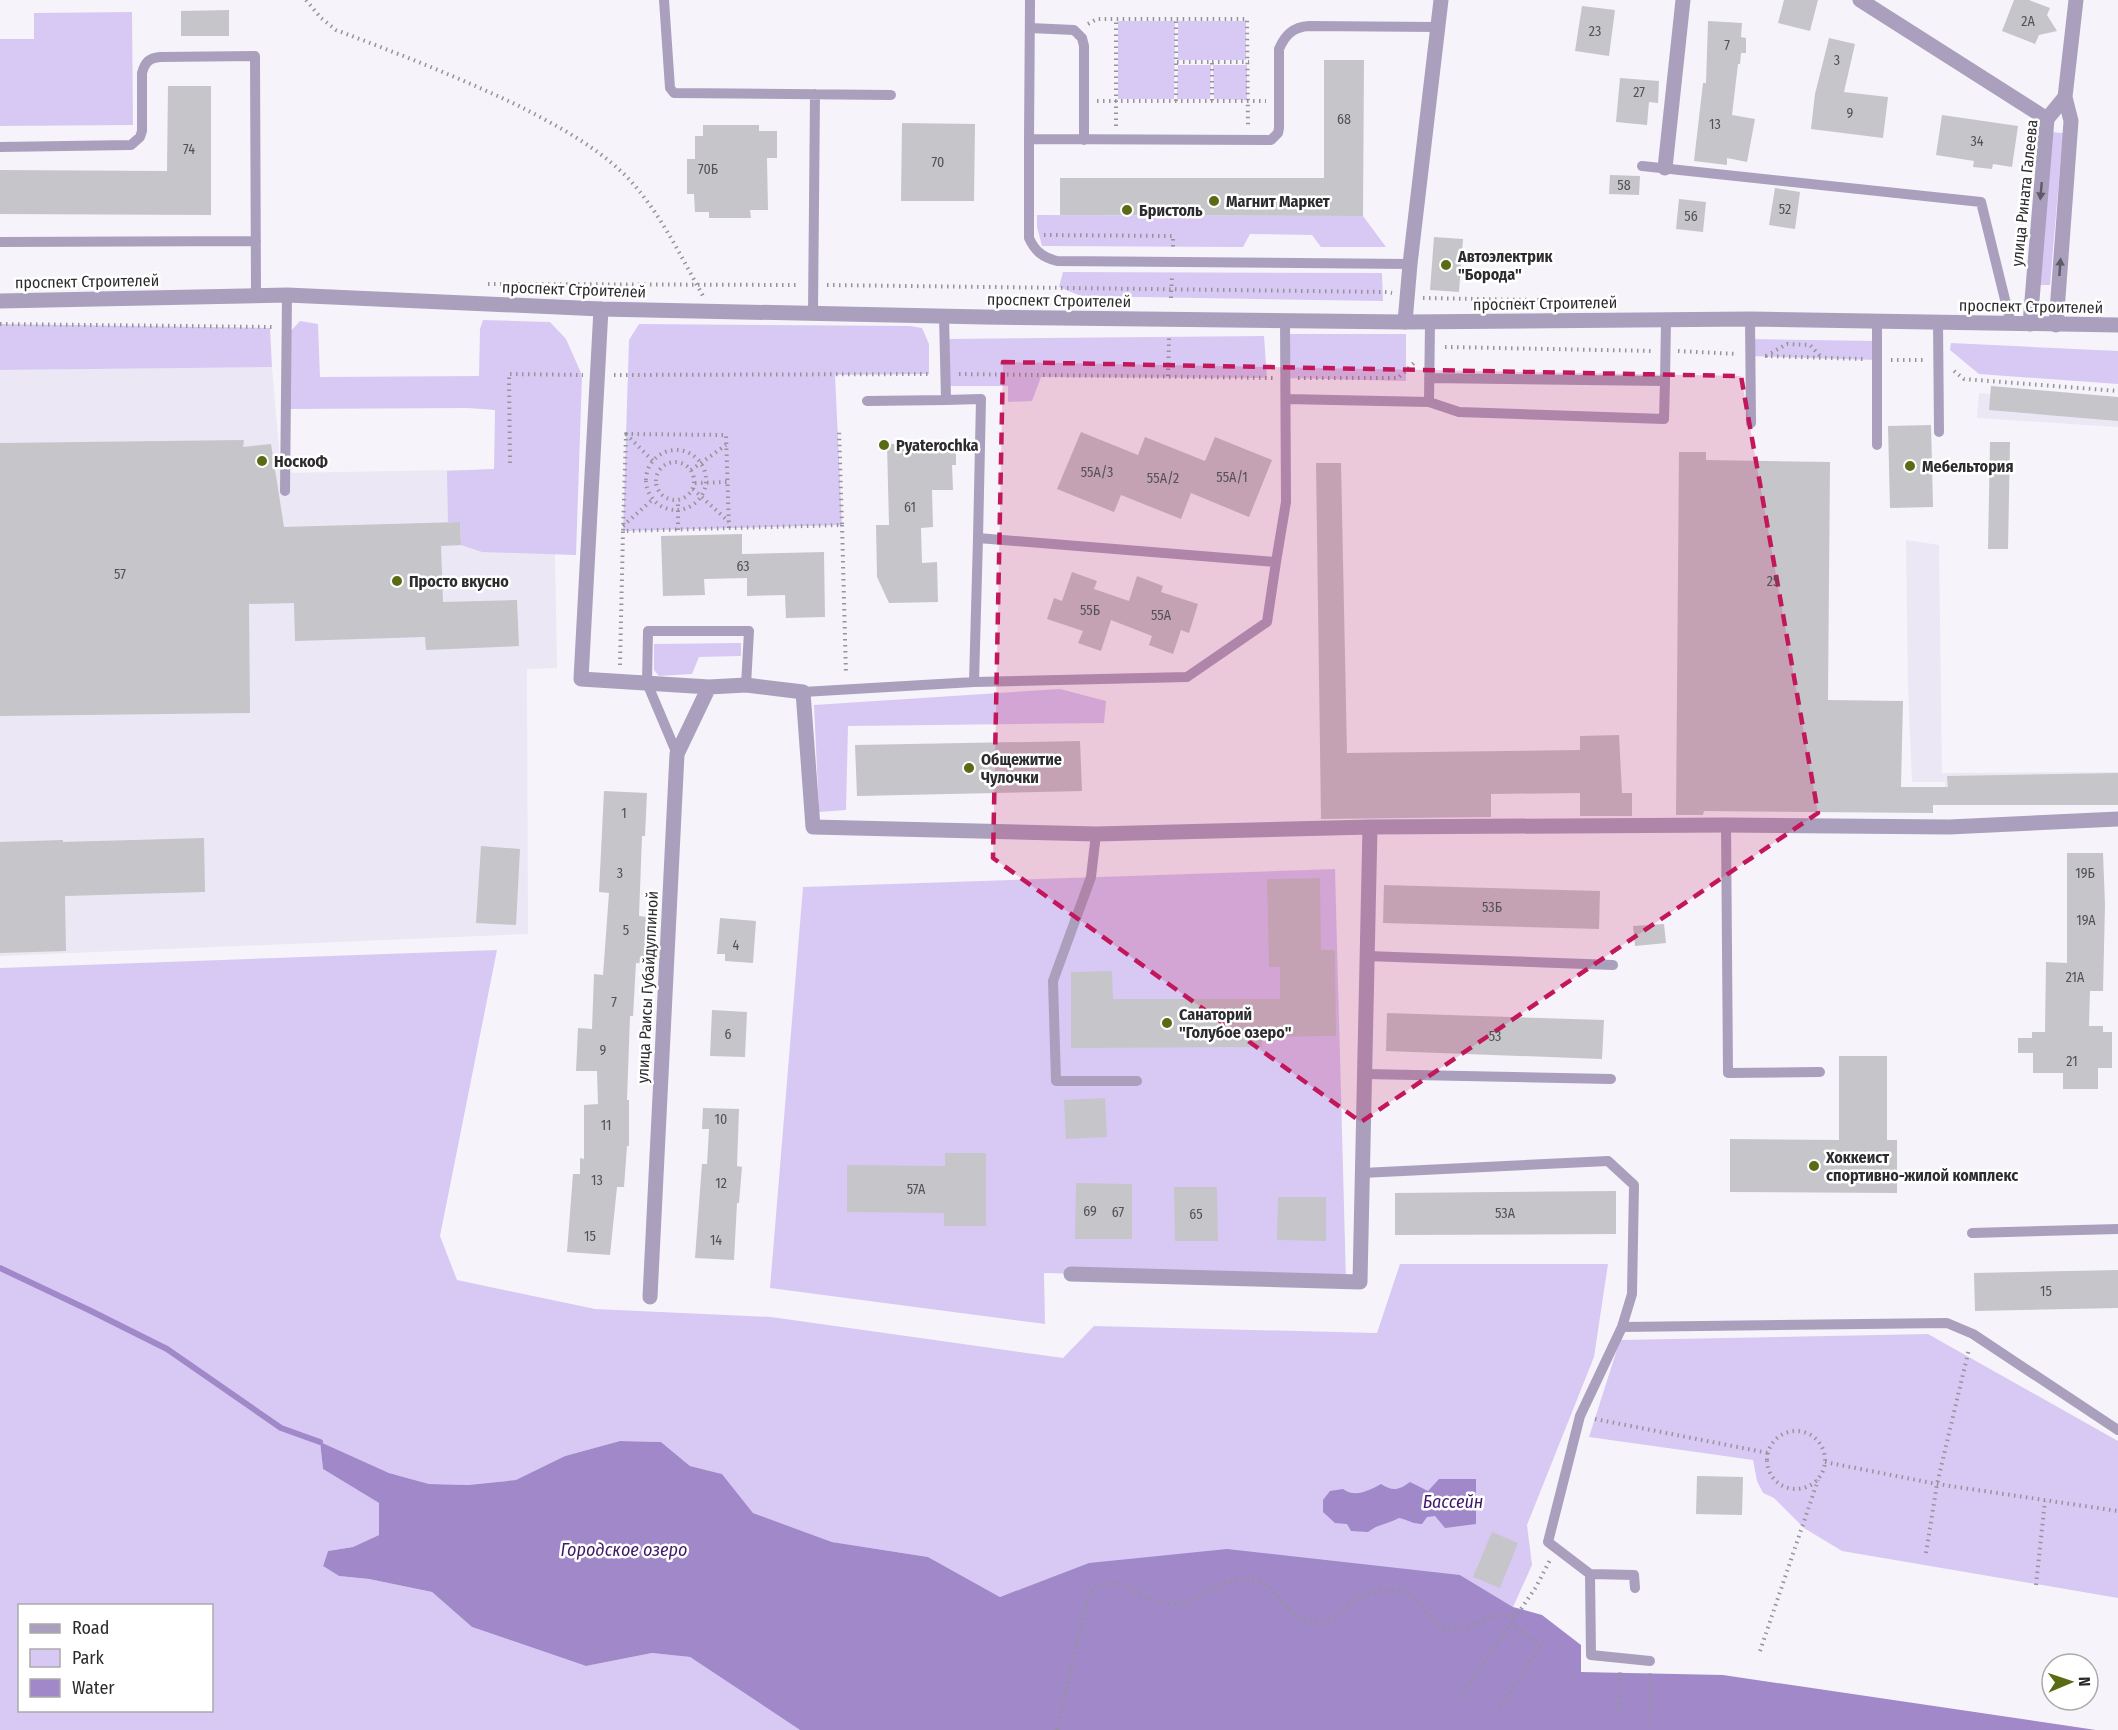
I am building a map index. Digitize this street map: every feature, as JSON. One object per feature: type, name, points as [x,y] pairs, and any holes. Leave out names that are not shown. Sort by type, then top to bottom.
[{"type":"street","points":[[1405,322],[1441,0]]},
{"type":"street","points":[[1665,168],[1683,0]]},
{"type":"street","points":[[1860,0],[2047,119]]},
{"type":"street","points":[[2056,325],[2071,121],[2065,98],[2076,0]]},
{"type":"street","name":"улица Рината Галеева","points":[[2030,324],[2047,119],[2065,98]]},
{"type":"street","name":"проспект Строителей","points":[[0,301],[287,295],[602,309],[944,316],[1405,322],[1750,319],[2118,326]]},
{"type":"street","points":[[602,309],[581,679],[709,687],[746,685],[803,692],[813,827],[1096,834],[1370,827],[1726,825],[1949,827],[2118,819]]},
{"type":"street","name":"улица Раисы Губайдуллиной","points":[[650,1297],[677,754],[709,687]]},
{"type":"street","points":[[1071,1274],[1360,1282],[1370,827]]},
{"type":"lane","points":[[664,0],[670,88],[674,93],[891,95]]},
{"type":"lane","points":[[1030,0],[1029,238],[1033,247],[1047,258],[1057,261],[1410,264]]},
{"type":"lane","points":[[1029,139],[1265,141],[1275,138],[1279,128],[1280,49],[1282,40],[1294,29],[1309,26],[1438,27]]},
{"type":"lane","points":[[1030,28],[1067,29],[1078,33],[1082,38],[1084,46],[1084,140]]},
{"type":"lane","points":[[0,147],[131,145],[140,137],[142,131],[142,73],[148,60],[160,57],[255,56],[256,296]]},
{"type":"lane","points":[[813,313],[815,94]]},
{"type":"lane","points":[[1642,166],[1981,202],[2011,324]]},
{"type":"lane","points":[[0,242],[256,241]]},
{"type":"lane","points":[[285,491],[287,295]]},
{"type":"lane","points":[[944,316],[946,400]]},
{"type":"lane","points":[[1750,319],[1751,423]]},
{"type":"lane","points":[[803,692],[974,682],[1187,677],[1267,622],[1286,502],[1285,320]]},
{"type":"lane","points":[[1286,399],[1429,402],[1459,412],[1664,419],[1666,320]]},
{"type":"lane","points":[[1877,321],[1877,445]]},
{"type":"lane","points":[[1429,402],[1430,322]]},
{"type":"lane","points":[[1938,322],[1939,432]]},
{"type":"lane","points":[[1429,378],[1665,381]]},
{"type":"lane","points":[[867,401],[981,399],[974,682]]},
{"type":"lane","points":[[978,538],[1276,562]]},
{"type":"lane","points":[[677,754],[647,683],[648,631],[749,631],[746,685]]},
{"type":"lane","points":[[1726,825],[1728,1073],[1820,1072]]},
{"type":"lane","points":[[1096,834],[1091,877],[1053,981],[1056,1081],[1137,1081]]},
{"type":"lane","points":[[1367,956],[1613,965]]},
{"type":"lane","points":[[1365,1074],[1611,1079]]},
{"type":"lane","points":[[1362,1173],[1608,1161],[1634,1185],[1632,1294],[1622,1328],[1580,1416],[1548,1542],[1590,1574],[1634,1575],[1635,1588]]},
{"type":"lane","points":[[1972,1233],[2118,1229]]},
{"type":"lane","points":[[1622,1328],[1947,1323],[1973,1334],[2118,1430]]},
{"type":"lane","points":[[1590,1574],[1591,1655],[1650,1661]]},
{"type":"path","points":[[306,0],[321,18],[336,30],[492,93],[567,131],[600,153],[626,176],[649,204],[712,311]]},
{"type":"path","points":[[1116,18],[1116,140]]},
{"type":"path","points":[[1078,33],[1094,19],[1247,19],[1248,141]]},
{"type":"path","points":[[1176,19],[1176,101]]},
{"type":"path","points":[[1176,62],[1249,62]]},
{"type":"path","points":[[1212,62],[1212,101]]},
{"type":"path","points":[[1084,100],[1279,101]]},
{"type":"path","points":[[1037,226],[1043,235],[1173,236]]},
{"type":"path","points":[[482,284],[813,285],[1387,292],[1407,298]]},
{"type":"path","points":[[0,324],[287,327]]},
{"type":"path","points":[[1168,376],[1169,338]]},
{"type":"path","points":[[1823,358],[1810,345],[1787,344],[1765,356],[1877,360],[1938,360],[1964,379],[2118,391]]},
{"type":"path","points":[[510,463],[508,374],[946,374],[1398,378],[1430,347],[1720,352],[1750,356]]},
{"type":"path","points":[[839,429],[846,689]]},
{"type":"path","points":[[619,682],[626,434]]},
{"type":"path","points":[[626,434],[726,435],[729,528]]},
{"type":"path","points":[[626,434],[653,461]]},
{"type":"path","points":[[692,471],[726,445]]},
{"type":"path","points":[[678,450],[696,457],[705,473],[706,482],[701,496],[690,507],[678,510],[660,506],[648,490],[646,480],[648,469],[653,461],[660,454],[678,450]]},
{"type":"path","points":[[670,462],[682,463],[692,471],[695,483],[693,489],[678,501],[660,494],[656,488],[659,469],[670,462]]},
{"type":"path","points":[[695,483],[728,482]]},
{"type":"path","points":[[693,489],[729,522]]},
{"type":"path","points":[[623,529],[653,499]]},
{"type":"path","points":[[678,501],[678,530]]},
{"type":"path","points":[[623,529],[678,530],[842,525]]},
{"type":"path","points":[[1926,1552],[1937,1484],[1973,1334]]},
{"type":"path","points":[[1580,1416],[1768,1453]]},
{"type":"path","points":[[1760,1651],[1825,1462],[1823,1447],[1815,1437],[1805,1431],[1793,1430],[1782,1434],[1773,1442],[1767,1463],[1771,1475],[1778,1482],[1788,1488],[1798,1489],[1809,1486],[1818,1479]]},
{"type":"path","points":[[1825,1462],[1937,1484],[2118,1511]]},
{"type":"path","points":[[2036,1585],[2045,1501]]},
{"type":"path","points":[[1057,1730],[1089,1591],[1103,1583],[1113,1582],[1126,1586],[1156,1601],[1169,1604],[1188,1600],[1221,1583],[1237,1579],[1252,1580],[1272,1589],[1294,1615],[1307,1621],[1327,1620],[1338,1615],[1360,1598],[1388,1589],[1405,1591],[1417,1598],[1433,1619],[1441,1626],[1450,1628],[1470,1628],[1486,1618],[1502,1614],[1517,1616]]},
{"type":"path","points":[[1460,1697],[1536,1587]]},
{"type":"path","points":[[1500,1707],[1540,1646],[1511,1624]]},
{"type":"path","points":[[1619,1710],[1620,1659]]},
{"type":"path","points":[[1649,1723],[1650,1661]]},
{"type":"highlighted area","points":[[1003,362],[1741,376],[1818,813],[1361,1122],[993,858]]},
{"type":"shaded area","points":[[272,367],[281,473],[517,469],[555,554],[557,668],[527,669],[528,934],[0,956],[0,370]]},
{"type":"shaded area","points":[[1979,393],[2118,403],[2118,427],[1977,418]]},
{"type":"shaded area","points":[[1906,540],[1939,545],[1942,773],[2118,772],[2118,804],[1945,803],[1945,782],[1912,782]]},
{"type":"green space","points":[[132,12],[133,125],[0,126],[0,39],[34,39],[34,13]]},
{"type":"green space","points":[[1118,21],[1175,21],[1174,99],[1118,99]]},
{"type":"green space","points":[[1178,21],[1246,21],[1246,60],[1178,60]]},
{"type":"green space","points":[[1178,65],[1211,65],[1210,99],[1177,99]]},
{"type":"green space","points":[[1213,65],[1247,65],[1247,100],[1214,99]]},
{"type":"green space","points":[[2050,132],[2063,133],[2050,285],[2039,285]]},
{"type":"green space","points":[[1037,215],[1363,216],[1386,247],[1321,247],[1312,235],[1250,234],[1243,247],[1042,246],[1037,227]]},
{"type":"green space","points":[[1063,272],[1382,273],[1383,301],[1081,296],[1059,287]]},
{"type":"green space","points":[[483,320],[550,322],[566,339],[582,375],[576,555],[482,552],[461,545],[460,522],[448,522],[447,471],[494,469],[495,410],[468,408],[286,409],[287,335],[300,321],[318,324],[320,377],[479,376],[480,329]]},
{"type":"green space","points":[[0,324],[270,328],[272,367],[0,370]]},
{"type":"green space","points":[[639,324],[910,326],[922,328],[929,344],[929,374],[835,375],[842,525],[623,531],[629,340]]},
{"type":"green space","points":[[1285,334],[1406,334],[1406,381],[1285,378]]},
{"type":"green space","points":[[1264,336],[1267,378],[1041,377],[1032,401],[1008,402],[1008,386],[946,386],[945,339]]},
{"type":"green space","points":[[1750,339],[1877,341],[1877,360],[1750,356]]},
{"type":"green space","points":[[1951,343],[2118,351],[2118,384],[1979,374],[1950,350]]},
{"type":"green space","points":[[741,643],[741,656],[699,657],[692,674],[659,676],[654,670],[654,644]]},
{"type":"green space","points":[[1060,689],[1106,701],[1104,723],[848,726],[846,810],[819,812],[814,705]]},
{"type":"green space","points":[[1335,869],[1346,1281],[1044,1273],[1045,1324],[770,1288],[803,887]]},
{"type":"green space","points":[[497,950],[440,1236],[457,1280],[595,1309],[771,1317],[1063,1358],[1094,1326],[1377,1333],[1400,1264],[1608,1264],[1594,1357],[1527,1525],[1532,1565],[1513,1607],[1460,1575],[1028,1587],[1000,1597],[928,1557],[832,1542],[753,1513],[722,1474],[690,1466],[661,1442],[620,1441],[565,1456],[517,1480],[468,1485],[429,1484],[389,1473],[320,1443],[323,1469],[379,1503],[379,1535],[353,1547],[328,1551],[323,1566],[339,1576],[369,1579],[432,1592],[472,1627],[586,1666],[652,1653],[690,1657],[800,1730],[0,1730],[0,968]]},
{"type":"green space","points":[[1928,1334],[2118,1441],[2118,1598],[1842,1551],[1804,1528],[1774,1498],[1763,1493],[1757,1481],[1753,1460],[1589,1437],[1620,1340]]},
{"type":"water","name":"Городское озеро","points":[[620,1441],[661,1442],[690,1466],[722,1474],[753,1513],[832,1542],[928,1557],[1000,1597],[1089,1563],[1227,1549],[1460,1575],[1513,1607],[1542,1615],[1581,1645],[1581,1672],[1723,1675],[2096,1730],[800,1730],[690,1657],[652,1653],[586,1666],[472,1627],[432,1592],[369,1579],[339,1576],[323,1566],[328,1551],[353,1547],[379,1535],[379,1503],[323,1469],[320,1442],[389,1473],[429,1484],[468,1485],[516,1480],[565,1456]]},
{"type":"water","name":"Бассейн","points":[[1439,1479],[1476,1479],[1476,1524],[1445,1528],[1435,1516],[1427,1517],[1422,1524],[1399,1518],[1368,1532],[1351,1531],[1347,1524],[1335,1523],[1323,1512],[1323,1500],[1330,1491],[1343,1489],[1357,1493],[1381,1484],[1396,1489],[1410,1482],[1428,1491]]},
{"type":"building","points":[[1784,0],[1818,0],[1810,31],[1778,23]]},
{"type":"building","points":[[2014,0],[2029,0],[2050,8],[2047,15],[2057,31],[2039,35],[2035,44],[2002,31]]},
{"type":"building","points":[[1582,6],[1615,10],[1609,56],[1575,51]]},
{"type":"building","points":[[229,10],[229,36],[181,36],[181,11]]},
{"type":"building","points":[[1708,21],[1742,23],[1741,37],[1746,38],[1746,53],[1741,53],[1740,64],[1738,64],[1732,115],[1755,119],[1747,162],[1727,158],[1727,165],[1694,161],[1703,83],[1706,83]]},
{"type":"building","points":[[1829,38],[1855,44],[1844,92],[1888,97],[1883,138],[1811,129],[1815,94]]},
{"type":"building","points":[[1324,60],[1364,60],[1363,216],[1060,215],[1060,178],[1324,178]]},
{"type":"building","points":[[1620,78],[1659,81],[1658,103],[1649,102],[1647,125],[1616,122]]},
{"type":"building","points":[[168,86],[211,86],[211,215],[0,214],[0,170],[167,171]]},
{"type":"building","points":[[1942,115],[2018,126],[2012,167],[1993,164],[1992,169],[1973,167],[1974,161],[1936,155]]},
{"type":"building","points":[[902,123],[975,124],[974,201],[901,201]]},
{"type":"building","points":[[703,125],[759,125],[759,131],[777,131],[777,158],[767,158],[768,210],[750,210],[751,218],[709,218],[709,212],[695,212],[694,194],[687,194],[687,159],[695,159],[695,136],[703,136]]},
{"type":"building","points":[[1610,175],[1640,176],[1639,195],[1609,194]]},
{"type":"building","points":[[1775,188],[1800,192],[1795,229],[1769,225]]},
{"type":"building","points":[[1679,199],[1706,202],[1703,232],[1676,229]]},
{"type":"building","name":"Автоэлектрик \"Борода\"","points":[[1434,237],[1463,239],[1459,292],[1430,290]]},
{"type":"building","points":[[1991,386],[2118,397],[2118,421],[1989,410]]},
{"type":"building","name":"Мебельтория","points":[[1931,425],[1933,507],[1890,508],[1888,426]]},
{"type":"building","points":[[1081,432],[1138,455],[1145,437],[1205,461],[1215,437],[1272,460],[1249,517],[1191,493],[1181,519],[1121,495],[1114,512],[1057,489]]},
{"type":"building","points":[[244,440],[243,447],[271,444],[284,527],[460,522],[461,545],[441,546],[443,602],[517,600],[519,646],[426,650],[425,637],[295,641],[294,603],[249,604],[250,713],[0,716],[0,443]]},
{"type":"building","points":[[1990,442],[2010,442],[2008,549],[1988,549]]},
{"type":"building","points":[[956,443],[956,465],[952,465],[953,490],[932,490],[933,527],[921,528],[922,563],[937,562],[938,602],[889,603],[877,577],[876,525],[889,525],[887,444]]},
{"type":"building","points":[[1679,452],[1706,452],[1706,460],[1830,462],[1828,700],[1903,701],[1901,787],[1948,787],[1947,776],[2118,773],[2118,805],[1933,805],[1933,813],[1704,811],[1703,815],[1676,815]]},
{"type":"building","points":[[1316,463],[1341,463],[1347,753],[1580,750],[1580,736],[1619,735],[1622,793],[1632,793],[1632,816],[1580,816],[1580,793],[1491,794],[1491,817],[1321,819]]},
{"type":"building","points":[[742,534],[742,554],[824,552],[825,617],[786,618],[785,595],[747,596],[747,578],[704,579],[705,595],[663,596],[661,536]]},
{"type":"building","points":[[1072,572],[1097,581],[1094,589],[1129,601],[1137,576],[1163,586],[1161,592],[1198,604],[1189,633],[1181,630],[1173,654],[1149,645],[1152,636],[1111,620],[1101,651],[1078,643],[1083,631],[1047,619],[1054,598],[1062,601]]},
{"type":"building","name":"Общежитие Чулочки","points":[[1080,741],[1082,791],[857,796],[855,745]]},
{"type":"building","points":[[604,791],[647,793],[645,836],[642,836],[639,916],[647,917],[645,944],[654,944],[653,964],[636,963],[633,1016],[630,1016],[627,1100],[629,1100],[629,1146],[627,1146],[624,1187],[617,1187],[610,1255],[567,1252],[573,1174],[580,1174],[580,1158],[584,1159],[584,1105],[598,1104],[597,1071],[576,1071],[578,1028],[592,1029],[594,974],[603,975],[609,893],[599,892]]},
{"type":"building","points":[[204,838],[205,892],[65,896],[66,951],[0,953],[0,842]]},
{"type":"building","points":[[481,846],[520,849],[516,925],[476,923]]},
{"type":"building","points":[[2067,853],[2103,853],[2105,905],[2103,991],[2090,991],[2089,1026],[2103,1026],[2103,1032],[2112,1032],[2112,1068],[2098,1068],[2098,1089],[2063,1089],[2063,1073],[2033,1073],[2033,1053],[2018,1053],[2018,1038],[2032,1038],[2032,1032],[2045,1032],[2046,962],[2067,963]]},
{"type":"building","points":[[1320,878],[1321,950],[1335,950],[1336,1036],[1262,1037],[1262,1047],[1071,1048],[1071,972],[1112,971],[1113,999],[1280,999],[1280,967],[1269,967],[1267,879]]},
{"type":"building","points":[[1384,885],[1600,891],[1599,929],[1383,923]]},
{"type":"building","points":[[720,918],[756,921],[753,963],[725,961],[725,954],[717,954]]},
{"type":"building","points":[[1664,924],[1666,943],[1635,946],[1633,926]]},
{"type":"building","points":[[712,1010],[747,1012],[745,1057],[710,1056]]},
{"type":"building","points":[[1387,1013],[1604,1020],[1602,1059],[1386,1051]]},
{"type":"building","name":"Хоккеист спортивно-жилой комплекс","points":[[1839,1056],[1887,1056],[1887,1140],[1897,1140],[1897,1193],[1730,1192],[1730,1139],[1839,1140]]},
{"type":"building","points":[[1105,1098],[1107,1137],[1066,1139],[1064,1100]]},
{"type":"building","points":[[703,1108],[739,1109],[737,1166],[742,1167],[739,1203],[737,1203],[734,1260],[695,1258],[702,1164],[707,1164],[709,1129],[702,1129]]},
{"type":"building","points":[[945,1153],[986,1153],[986,1226],[944,1226],[944,1213],[847,1212],[847,1165],[945,1166]]},
{"type":"building","points":[[1076,1183],[1132,1184],[1132,1239],[1075,1239]]},
{"type":"building","points":[[1174,1187],[1217,1187],[1218,1241],[1175,1241]]},
{"type":"building","points":[[1616,1191],[1616,1234],[1395,1235],[1395,1193]]},
{"type":"building","points":[[1278,1197],[1326,1197],[1326,1241],[1277,1240]]},
{"type":"building","points":[[2118,1270],[2118,1308],[1975,1311],[1974,1273]]},
{"type":"building","points":[[1697,1476],[1743,1477],[1742,1515],[1696,1514]]},
{"type":"building","points":[[1492,1532],[1518,1543],[1500,1588],[1473,1577]]},
{"type":"waterway","points":[[0,1268],[167,1349],[281,1428],[320,1442]]},
{"type":"place","name":"Магнит Маркет","points":[[1214,201]]},
{"type":"place","name":"Бристоль","points":[[1127,210]]},
{"type":"place","name":"Автоэлектрик \"Борода\"","points":[[1446,265]]},
{"type":"place","name":"Pyaterochka","points":[[884,445]]},
{"type":"place","name":"НоскоФ","points":[[262,461]]},
{"type":"place","name":"Мебельтория","points":[[1910,466]]},
{"type":"place","name":"Просто вкусно","points":[[397,581]]},
{"type":"place","name":"Общежитие Чулочки","points":[[969,768]]},
{"type":"place","name":"Санаторий \"Голубое озеро\"","points":[[1167,1023]]},
{"type":"place","name":"Хоккеист спортивно-жилой комплекс","points":[[1814,1166]]}]
